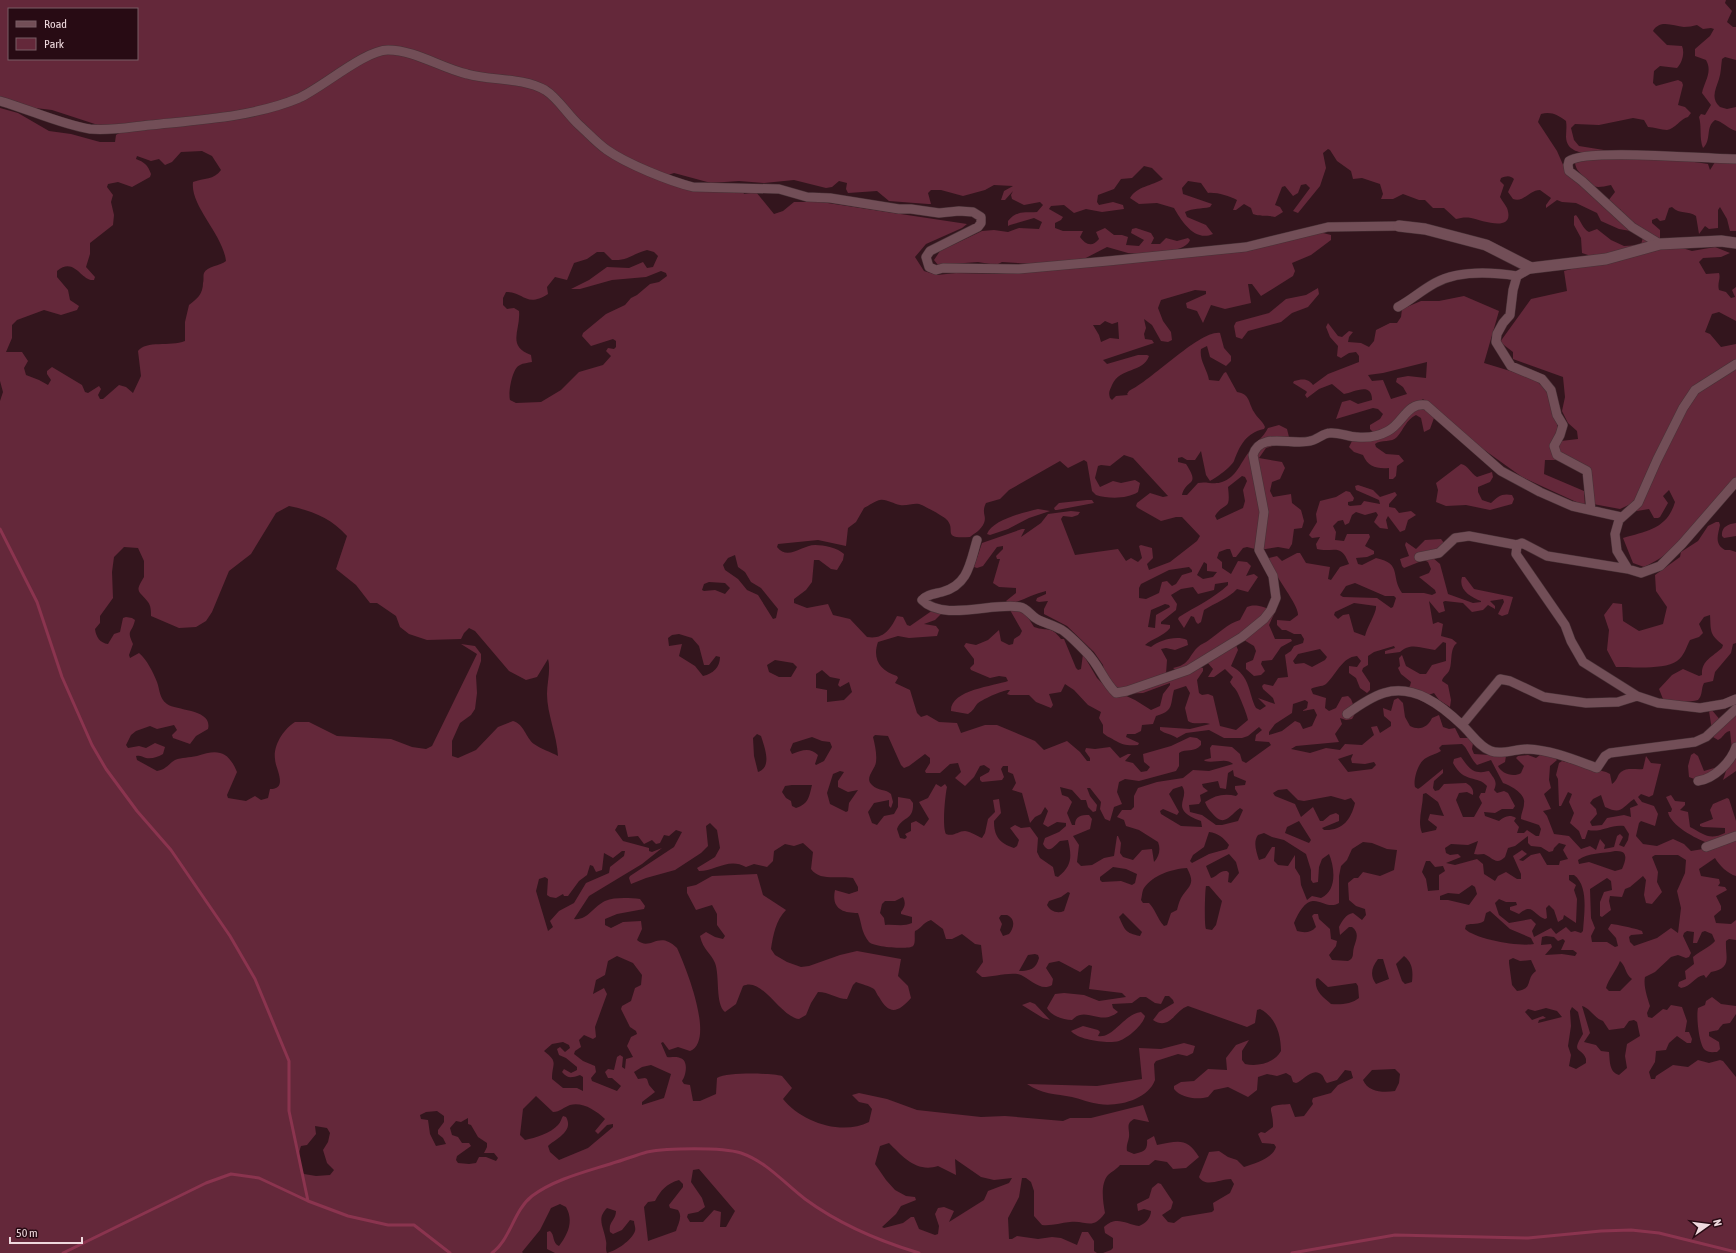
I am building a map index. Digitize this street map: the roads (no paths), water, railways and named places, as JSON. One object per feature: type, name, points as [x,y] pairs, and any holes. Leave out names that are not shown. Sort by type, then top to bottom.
[{"type":"street","points":[[0,101],[88,129],[118,130],[190,121],[243,112],[297,98],[310,92],[369,55],[387,50],[411,54],[469,75],[526,83],[545,90],[574,121],[608,150],[643,168],[681,184],[693,187],[755,187],[779,189],[807,197],[830,198],[899,209],[939,213],[959,211],[973,212],[981,217],[981,223],[978,227],[930,251],[926,257],[926,263],[929,267],[936,270],[943,268],[1020,269],[1108,261],[1246,247],[1328,227],[1399,226],[1425,229],[1486,246],[1531,268]]},
{"type":"street","points":[[1660,244],[1632,227],[1569,171],[1569,161],[1577,157],[1654,155],[1693,159],[1736,160]]},
{"type":"street","points":[[1591,510],[1588,491],[1588,473],[1556,455],[1554,446],[1563,425],[1557,415],[1551,390],[1542,379],[1511,366],[1496,342],[1497,334],[1503,323],[1510,315],[1513,290],[1518,276],[1531,268],[1606,259],[1660,244],[1720,241],[1736,242]]},
{"type":"street","points":[[1398,307],[1446,278],[1471,273],[1499,273],[1518,276]]},
{"type":"street","points":[[1628,569],[1617,551],[1615,534],[1619,520],[1638,503],[1656,460],[1683,408],[1695,390],[1736,364]]},
{"type":"street","points":[[977,540],[971,561],[961,583],[953,589],[926,596],[922,600],[928,607],[957,611],[998,607],[1021,607],[1037,619],[1062,630],[1088,654],[1102,673],[1108,686],[1116,693],[1127,691],[1188,670],[1242,637],[1264,619],[1272,610],[1276,598],[1273,576],[1259,550],[1264,512],[1252,456],[1255,448],[1263,442],[1310,441],[1330,433],[1358,437],[1373,436],[1388,431],[1412,406],[1419,404],[1426,405],[1501,471],[1553,498],[1572,506],[1621,517]]},
{"type":"street","points":[[1419,557],[1439,553],[1455,538],[1468,536],[1517,545],[1522,543],[1547,556],[1628,569],[1641,573],[1660,566],[1682,544],[1736,482]]},
{"type":"street","points":[[1517,545],[1516,554],[1565,625],[1571,641],[1583,662],[1637,696],[1658,703],[1700,708],[1724,704],[1736,699]]},
{"type":"street","points":[[1462,725],[1500,679],[1510,681],[1544,698],[1586,704],[1618,702],[1637,696]]},
{"type":"street","points":[[1347,714],[1384,693],[1407,690],[1428,699],[1462,725],[1483,747],[1492,752],[1528,749],[1548,752],[1597,768],[1605,756],[1610,753],[1695,742],[1706,736],[1736,709]]},
{"type":"street","points":[[1698,781],[1707,780],[1724,766],[1736,747]]},
{"type":"street","points":[[1706,846],[1715,845],[1736,836]]},
{"type":"waterway","points":[[0,529],[37,602],[62,677],[92,745],[106,769],[137,811],[171,850],[230,936],[255,979],[289,1061],[289,1111],[308,1201]]},
{"type":"waterway","points":[[492,1253],[504,1240],[520,1209],[532,1196],[550,1185],[560,1180],[647,1152],[694,1149],[732,1151],[750,1157],[775,1173],[805,1199],[845,1224],[889,1243],[919,1253]]},
{"type":"waterway","points":[[63,1253],[206,1183],[231,1174],[259,1178],[308,1201],[348,1216],[388,1225],[414,1225],[450,1253]]},
{"type":"waterway","points":[[1292,1253],[1395,1235],[1528,1238],[1601,1231],[1631,1230],[1659,1233],[1736,1252]]}]
